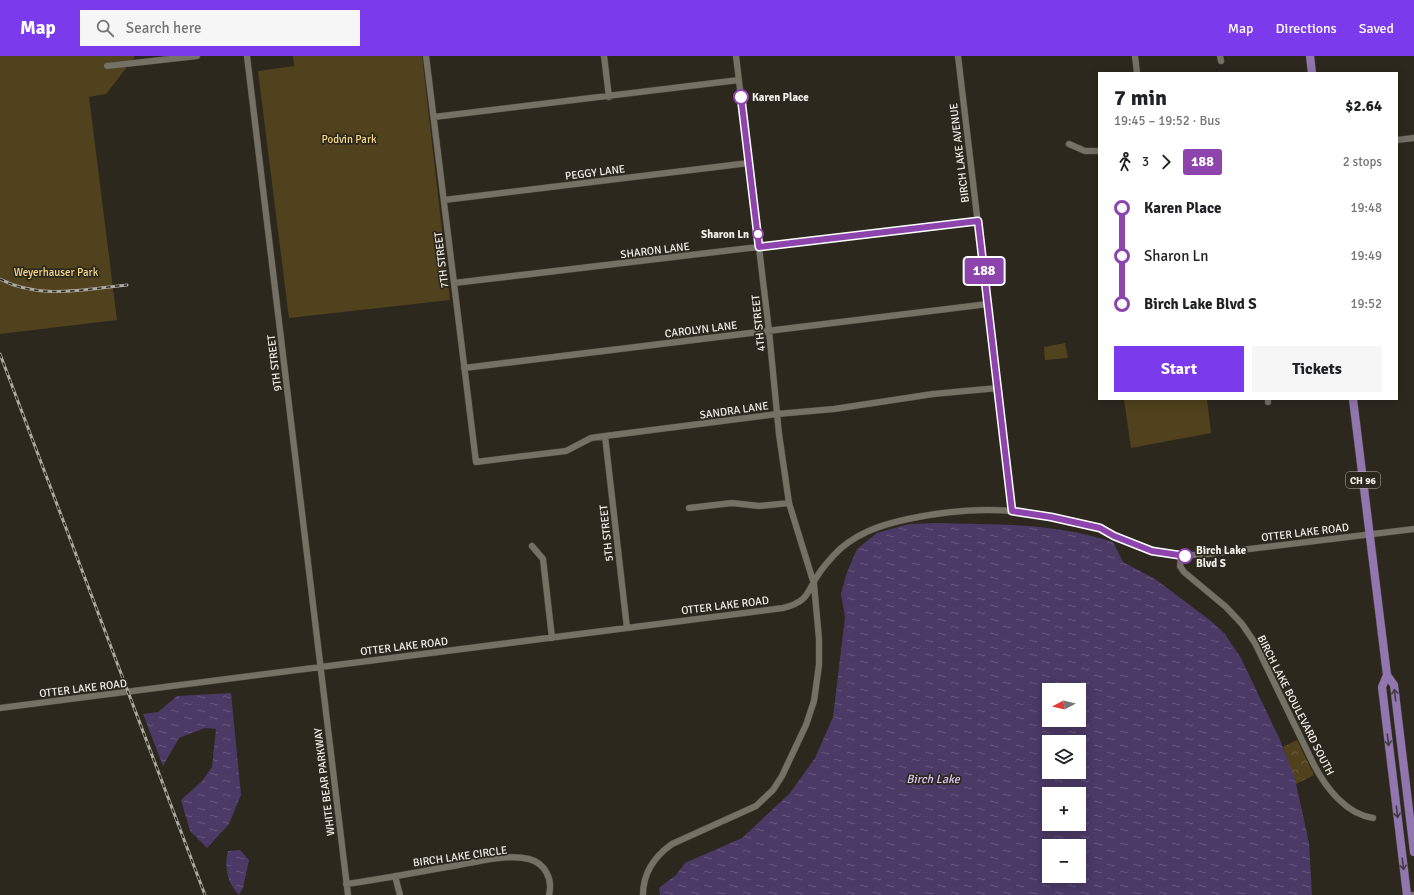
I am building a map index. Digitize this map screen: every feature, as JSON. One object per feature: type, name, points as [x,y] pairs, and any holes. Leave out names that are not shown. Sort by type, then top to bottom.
[{"type":"main road","points":[[1310,56],[1312,72]]},
{"type":"main road","name":"CH 96","points":[[1353,400],[1387,675],[1394,686],[1414,852]]},
{"type":"main road","name":"CH 96","points":[[1387,675],[1382,687],[1407,895]]},
{"type":"street","points":[[107,66],[197,56]]},
{"type":"street","name":"9TH STREET","points":[[247,56],[320,667]]},
{"type":"street","name":"7TH STREET","points":[[426,56],[476,462]]},
{"type":"street","points":[[604,56],[609,96]]},
{"type":"street","name":"4TH STREET","points":[[643,895],[643,887],[648,871],[662,851],[672,844],[756,806],[773,790],[782,776],[802,736],[814,701],[819,652],[814,584],[789,503],[777,414],[769,331],[736,56]]},
{"type":"street","name":"BIRCH LAKE AVENUE","points":[[958,56],[1012,511]]},
{"type":"street","points":[[1134,56],[1137,72]]},
{"type":"street","points":[[434,117],[739,80]]},
{"type":"street","points":[[1398,140],[1414,138]]},
{"type":"street","points":[[1069,144],[1085,151],[1098,151]]},
{"type":"street","name":"PEGGY LANE","points":[[444,200],[749,163]]},
{"type":"street","name":"SHARON LANE","points":[[454,283],[978,221]]},
{"type":"street","name":"CAROLYN LANE","points":[[464,368],[988,304]]},
{"type":"street","name":"SANDRA LANE","points":[[476,462],[566,451],[591,438],[777,414],[834,409],[933,394],[998,388]]},
{"type":"street","name":"5TH STREET","points":[[606,436],[627,628]]},
{"type":"street","points":[[689,508],[732,503],[759,506],[789,503]]},
{"type":"street","name":"OTTER LAKE ROAD","points":[[0,708],[783,608],[799,602],[808,594],[819,572],[837,552],[856,536],[874,528],[924,516],[980,511],[1012,511],[1051,517],[1100,528],[1114,536],[1152,551],[1180,556],[1208,554],[1414,529]]},
{"type":"street","points":[[532,546],[543,559],[552,638]]},
{"type":"street","name":"BIRCH LAKE BOULEVARD SOUTH","points":[[1180,556],[1180,566],[1184,572],[1226,607],[1253,639],[1266,662],[1314,765],[1325,783],[1351,809],[1363,816],[1373,818]]},
{"type":"street","name":"WHITE BEAR PARKWAY","points":[[320,667],[348,895]]},
{"type":"street","name":"BIRCH LAKE CIRCLE","points":[[346,884],[485,860],[525,858],[538,863],[545,871],[550,883],[549,895]]},
{"type":"street","points":[[395,876],[400,895]]},
{"type":"green space","name":"Weyerhauser Park","points":[[0,56],[134,56],[106,94],[89,97],[117,320],[0,334]]},
{"type":"green space","name":"Podvin Park","points":[[293,56],[422,56],[450,300],[289,318],[258,71],[294,66]]},
{"type":"green space","points":[[1065,343],[1068,358],[1045,360],[1044,347]]},
{"type":"green space","points":[[1124,400],[1207,400],[1211,433],[1131,448]]},
{"type":"green space","points":[[1297,740],[1314,775],[1296,784],[1283,747]]},
{"type":"water","name":"Birch Lake","points":[[935,523],[1003,525],[1068,531],[1113,542],[1123,562],[1155,579],[1211,621],[1225,634],[1241,658],[1280,740],[1295,779],[1309,843],[1312,895],[660,895],[659,888],[676,875],[685,863],[742,838],[790,793],[815,758],[833,717],[845,617],[841,594],[846,575],[857,549],[877,533],[909,524]]},
{"type":"water","points":[[231,693],[241,795],[229,824],[207,848],[190,831],[181,800],[202,781],[212,767],[216,729],[205,728],[179,738],[163,766],[143,714],[158,712],[177,696]]},
{"type":"water","points":[[240,850],[249,860],[243,888],[239,895],[229,880],[226,863],[228,851]]},
{"type":"railway","points":[[0,279],[15,285],[47,291],[79,290],[127,285]]},
{"type":"railway","points":[[0,354],[205,895]]},
{"type":"bus line","name":"188","points":[[741,97],[759,247],[978,221],[1007,458],[1012,511],[1027,512],[1100,528],[1114,536],[1152,551],[1185,556]]},
{"type":"place","name":"Karen Place","points":[[741,97]]},
{"type":"place","name":"Sharon Ln","points":[[758,234]]},
{"type":"place","name":"Birch Lake Blvd S","points":[[1185,556]]}]
